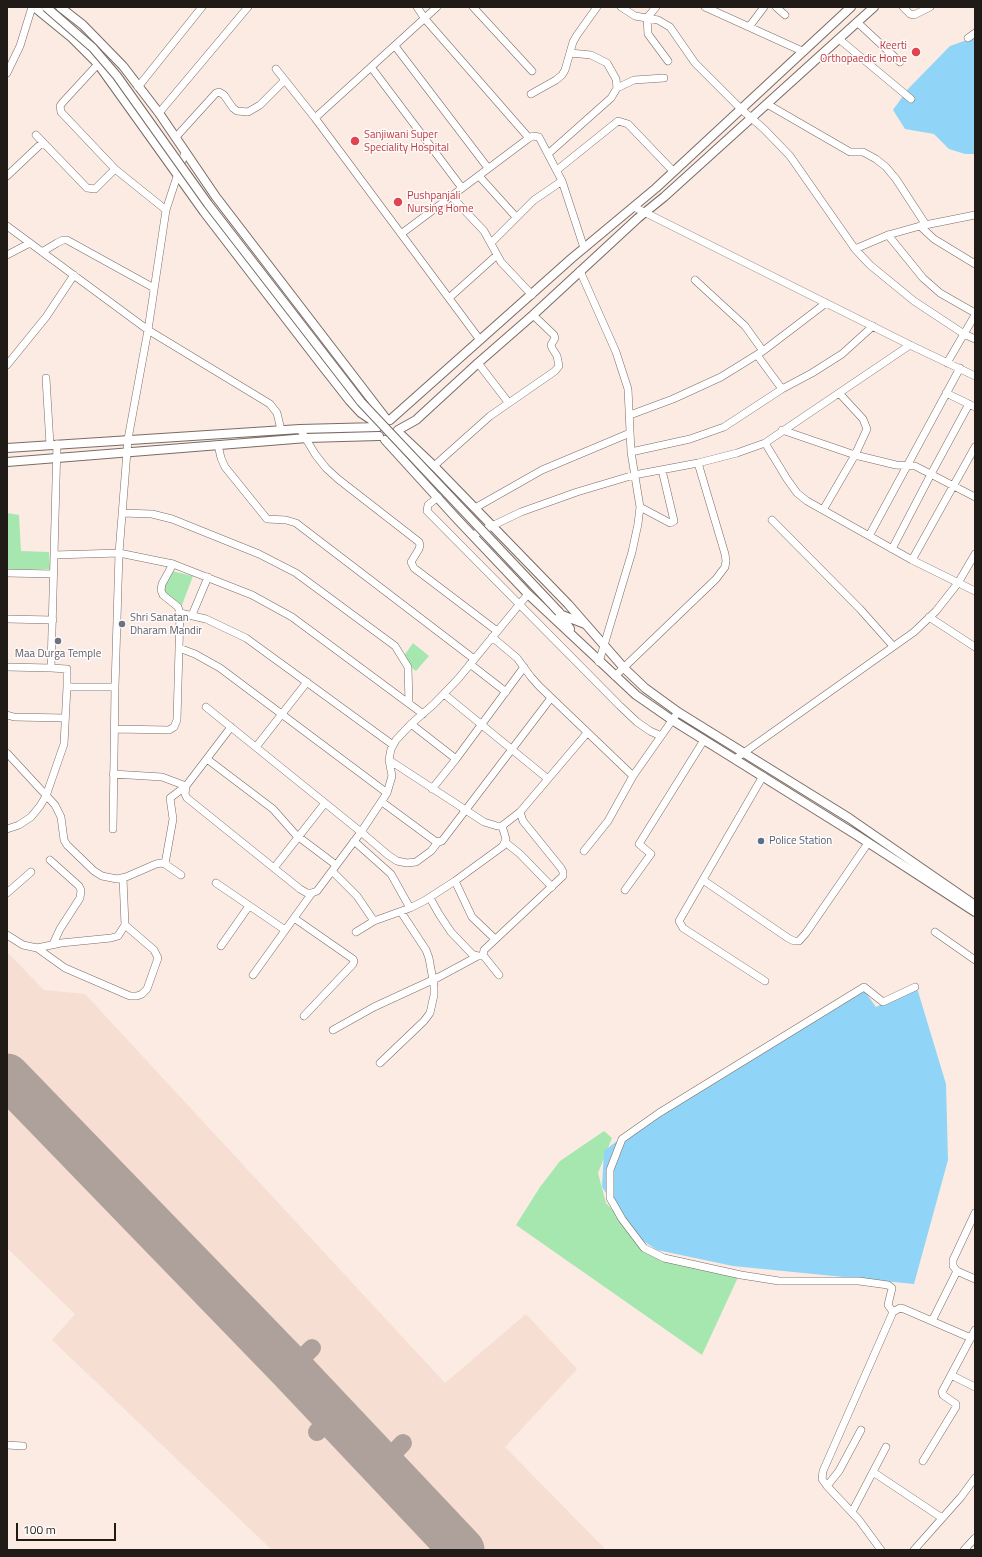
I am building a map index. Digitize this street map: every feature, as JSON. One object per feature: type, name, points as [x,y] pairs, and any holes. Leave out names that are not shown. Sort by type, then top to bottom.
[{"type":"main road","points":[[33,7],[72,38],[98,64],[204,212],[349,400],[378,426],[382,438],[528,594],[636,695],[672,720],[793,795],[975,912]]},
{"type":"main road","points":[[46,7],[93,48],[117,76],[208,204],[361,402],[560,614],[575,638]]},
{"type":"main road","points":[[60,7],[83,25],[123,66],[159,113],[216,197],[389,420],[396,425],[398,431],[568,604],[624,668],[646,688],[678,712],[849,818],[975,904]]},
{"type":"main road","points":[[7,448],[128,439],[378,426],[382,421],[389,420],[584,248],[673,172],[851,7]]},
{"type":"main road","points":[[7,462],[307,438],[393,439],[398,431],[416,420],[478,362],[533,315],[580,270],[874,7]]},
{"type":"main road","points":[[243,262],[257,249]]},
{"type":"main road","points":[[560,614],[586,624]]},
{"type":"main road","points":[[793,795],[798,787]]},
{"type":"street","points":[[7,73],[20,46],[33,7]]},
{"type":"street","points":[[138,87],[202,7]]},
{"type":"street","points":[[159,113],[248,7]]},
{"type":"street","points":[[417,7],[425,19],[529,138]]},
{"type":"street","points":[[315,118],[437,7]]},
{"type":"street","points":[[473,7],[532,71]]},
{"type":"street","points":[[531,94],[556,80],[566,70],[576,35],[597,7]]},
{"type":"street","points":[[621,7],[635,16],[658,20],[670,27],[695,63],[741,109],[752,117],[790,156],[855,249],[870,265],[914,302],[964,334],[975,339]]},
{"type":"street","points":[[656,7],[647,18],[648,34],[668,61]]},
{"type":"street","points":[[705,7],[802,51]]},
{"type":"street","points":[[749,27],[764,7]]},
{"type":"street","points":[[776,7],[785,15]]},
{"type":"street","points":[[904,7],[910,14],[914,15],[930,7]]},
{"type":"street","points":[[857,22],[900,62]]},
{"type":"street","points":[[968,38],[975,33]]},
{"type":"street","points":[[839,39],[911,99]]},
{"type":"street","points":[[395,46],[488,168]]},
{"type":"street","points":[[570,53],[591,55],[606,63],[616,79],[617,88]]},
{"type":"street","points":[[98,64],[63,102],[60,106],[60,110],[115,169],[166,210]]},
{"type":"street","points":[[372,67],[462,188]]},
{"type":"street","points":[[276,70],[315,118],[480,340]]},
{"type":"street","points":[[548,154],[611,98],[617,88],[634,80],[664,78]]},
{"type":"street","points":[[176,137],[216,93],[219,92],[224,95],[237,111],[248,112],[260,105],[285,80]]},
{"type":"street","points":[[767,104],[850,152],[863,152],[876,159],[886,167],[896,179],[923,226],[934,239],[975,264]]},
{"type":"street","points":[[557,170],[618,121],[628,124],[673,172]]},
{"type":"street","points":[[36,135],[87,188],[95,188],[115,169]]},
{"type":"street","points":[[401,234],[533,136],[539,137],[557,170],[584,248]]},
{"type":"street","points":[[7,176],[43,142]]},
{"type":"street","points":[[113,829],[119,554],[128,439],[148,330],[166,210],[185,152]]},
{"type":"street","points":[[479,176],[516,217]]},
{"type":"street","points":[[492,243],[534,200],[562,181]]},
{"type":"street","points":[[451,196],[484,231],[506,268],[532,295]]},
{"type":"street","points":[[634,206],[645,213],[975,376]]},
{"type":"street","points":[[855,249],[888,235],[975,215]]},
{"type":"street","points":[[7,226],[148,330],[270,404],[277,413],[281,430]]},
{"type":"street","points":[[888,235],[923,278],[940,293],[975,314],[947,363]]},
{"type":"street","points":[[42,252],[63,240],[67,240],[154,288]]},
{"type":"street","points":[[7,255],[30,244]]},
{"type":"street","points":[[449,298],[497,255]]},
{"type":"street","points":[[580,270],[616,352],[628,389],[631,452],[640,507],[632,552],[599,662]]},
{"type":"street","points":[[7,365],[46,317],[74,275]]},
{"type":"street","points":[[695,280],[744,326],[782,389]]},
{"type":"street","points":[[630,415],[673,399],[722,377],[760,353],[826,303]]},
{"type":"street","points":[[434,466],[490,416],[559,366],[557,356],[552,348],[555,338],[554,335],[533,315]]},
{"type":"street","points":[[631,452],[690,440],[724,427],[782,389],[812,373],[842,354],[873,326]]},
{"type":"street","points":[[473,536],[545,502],[634,475],[698,463],[737,453],[765,442],[840,394],[910,345]]},
{"type":"street","points":[[478,362],[508,402]]},
{"type":"street","points":[[869,536],[960,368]]},
{"type":"street","points":[[46,378],[54,445],[58,458],[54,555],[52,668]]},
{"type":"street","points":[[892,549],[931,474],[972,405],[946,393]]},
{"type":"street","points":[[822,510],[866,434],[866,424],[840,394]]},
{"type":"street","points":[[300,429],[307,438],[315,454],[326,468],[419,542],[419,549],[412,562],[414,568],[494,634],[514,655],[530,677],[633,776]]},
{"type":"street","points":[[782,430],[855,455],[896,465],[915,466],[975,497]]},
{"type":"street","points":[[475,508],[542,470],[630,433]]},
{"type":"street","points":[[765,442],[787,479],[797,493],[807,501],[912,560],[975,591]]},
{"type":"street","points":[[218,445],[225,467],[267,518],[286,520],[296,523],[472,662],[506,692]]},
{"type":"street","points":[[912,560],[975,447]]},
{"type":"street","points":[[615,676],[716,579],[725,567],[725,554],[698,463]]},
{"type":"street","points":[[640,507],[670,523],[674,521],[662,470]]},
{"type":"street","points":[[438,497],[428,505],[427,511],[518,605],[620,706],[637,722],[650,731],[661,736]]},
{"type":"street","points":[[122,513],[152,514],[172,519],[259,554],[278,563],[301,577],[394,646],[408,667],[409,703]]},
{"type":"street","points":[[772,520],[844,593],[893,646]]},
{"type":"street","points":[[54,555],[119,554],[173,564],[252,595],[292,617],[423,714]]},
{"type":"street","points":[[735,759],[914,632],[958,583],[975,554]]},
{"type":"street","points":[[115,729],[169,730],[174,727],[177,720],[180,613],[178,607],[163,595],[161,590],[162,584],[173,564]]},
{"type":"street","points":[[7,573],[54,574]]},
{"type":"street","points":[[192,615],[208,577]]},
{"type":"street","points":[[186,786],[184,791],[187,798],[300,889],[306,893],[317,891],[361,832],[387,793],[392,776],[389,760],[393,745],[411,724],[444,694],[528,594]]},
{"type":"street","points":[[180,613],[192,615],[233,631],[246,638],[393,745]]},
{"type":"street","points":[[929,617],[975,647]]},
{"type":"street","points":[[7,619],[53,620]]},
{"type":"street","points":[[179,648],[195,654],[220,668],[387,793]]},
{"type":"street","points":[[7,667],[67,669],[64,744],[46,796],[40,806],[30,817],[19,825],[7,829]]},
{"type":"street","points":[[432,789],[524,667]]},
{"type":"street","points":[[256,747],[307,682]]},
{"type":"street","points":[[67,687],[115,687]]},
{"type":"street","points":[[444,694],[548,779]]},
{"type":"street","points":[[206,707],[326,803],[388,855],[407,863],[416,862],[425,857],[438,842],[442,841],[513,750],[551,698]]},
{"type":"street","points":[[584,851],[608,821],[633,776],[678,712]]},
{"type":"street","points":[[7,715],[14,717],[65,718]]},
{"type":"street","points":[[411,724],[456,758]]},
{"type":"street","points":[[165,864],[173,819],[170,798],[186,786],[231,727]]},
{"type":"street","points":[[389,760],[484,822],[496,826],[502,826],[520,812],[587,733]]},
{"type":"street","points":[[625,890],[651,854],[639,844],[704,740]]},
{"type":"street","points":[[7,753],[55,805],[60,814],[64,840],[71,851],[94,871],[102,876],[117,879],[123,878],[156,864],[165,864],[181,875]]},
{"type":"street","points":[[207,759],[273,809],[299,837],[334,868],[357,896],[374,921]]},
{"type":"street","points":[[113,774],[162,777],[186,786]]},
{"type":"street","points":[[763,776],[679,921],[680,925],[765,981]]},
{"type":"street","points":[[382,802],[438,842]]},
{"type":"street","points":[[274,868],[326,803]]},
{"type":"street","points":[[333,1030],[374,1007],[481,956],[484,950],[495,939],[560,879],[563,872],[561,868],[523,821],[520,812]]},
{"type":"street","points":[[356,932],[374,921],[401,912],[430,898],[455,881],[503,846],[506,838],[502,826]]},
{"type":"street","points":[[354,841],[391,874],[410,908]]},
{"type":"street","points":[[505,842],[520,854],[552,887]]},
{"type":"street","points":[[702,880],[794,942],[799,941],[868,843]]},
{"type":"street","points":[[50,860],[82,890],[80,898],[60,929],[53,944]]},
{"type":"street","points":[[7,894],[31,872]]},
{"type":"street","points":[[37,948],[53,944],[118,936],[125,925],[123,878]]},
{"type":"street","points":[[455,881],[472,917],[495,939]]},
{"type":"street","points":[[216,883],[285,930]]},
{"type":"street","points":[[253,975],[312,893]]},
{"type":"street","points":[[430,898],[452,932],[467,949],[481,956],[499,975]]},
{"type":"street","points":[[221,946],[249,906]]},
{"type":"street","points":[[380,1064],[424,1021],[430,1012],[434,995],[433,980],[426,950],[401,912]]},
{"type":"street","points":[[294,918],[354,961],[353,964],[304,1016]]},
{"type":"street","points":[[7,934],[23,945],[37,948],[65,968],[130,996],[137,996],[142,994],[147,989],[158,958],[154,950],[125,925]]},
{"type":"street","points":[[935,932],[975,960]]},
{"type":"street","points":[[892,1312],[888,1305],[892,1288],[888,1285],[859,1281],[779,1281],[740,1275],[664,1258],[644,1248],[622,1220],[610,1198],[610,1170],[622,1139],[659,1113],[864,987],[883,1002],[915,988]]},
{"type":"street","points":[[975,1213],[954,1260],[953,1266],[957,1270],[975,1279]]},
{"type":"street","points":[[932,1321],[957,1270]]},
{"type":"street","points":[[881,1550],[852,1512],[827,1486],[822,1479],[823,1471],[892,1312],[900,1308],[904,1309],[971,1338]]},
{"type":"street","points":[[923,1461],[956,1407],[956,1404],[953,1401],[943,1395],[944,1388],[975,1330]]},
{"type":"street","points":[[951,1375],[975,1386]]},
{"type":"street","points":[[827,1486],[839,1471],[861,1430]]},
{"type":"street","points":[[7,1446],[23,1446]]},
{"type":"street","points":[[852,1512],[886,1447]]},
{"type":"street","points":[[873,1472],[942,1518]]},
{"type":"street","points":[[914,1550],[961,1497],[975,1478]]},
{"type":"street","points":[[967,1549],[975,1538]]},
{"type":"shaded area","points":[[7,952],[44,990],[85,994],[445,1383],[526,1314],[577,1369],[505,1447],[606,1550],[272,1550],[52,1340],[75,1314],[7,1248]]},
{"type":"green space","points":[[7,513],[19,515],[21,551],[49,552],[50,569],[7,570]]},
{"type":"green space","points":[[167,570],[193,576],[182,605],[159,592]]},
{"type":"green space","points":[[413,643],[429,656],[416,671],[401,660]]},
{"type":"green space","points":[[604,1131],[612,1138],[598,1173],[606,1203],[652,1251],[740,1273],[702,1355],[516,1225],[540,1187],[560,1161]]},
{"type":"water","points":[[975,37],[975,154],[965,154],[949,149],[934,134],[905,129],[893,110],[908,89],[950,46]]},
{"type":"water","points":[[917,988],[946,1084],[948,1160],[914,1284],[733,1266],[657,1250],[633,1234],[602,1187],[604,1151],[652,1114],[863,989],[876,1007]]},
{"type":"taxiway","points":[[291,1369],[312,1348]]},
{"type":"taxiway","points":[[317,1432],[333,1414]]},
{"type":"taxiway","points":[[381,1466],[403,1443]]},
{"type":"runway","points":[[7,1076],[291,1369],[462,1550]]},
{"type":"place","name":"Keerti Orthopaedic Home","points":[[916,52]]},
{"type":"place","name":"Sanjiwani Super Speciality Hospital","points":[[355,141]]},
{"type":"place","name":"Pushpanjali Nursing Home","points":[[398,202]]},
{"type":"place","name":"Shri Sanatan Dharam Mandir","points":[[122,624]]},
{"type":"place","name":"Maa Durga Temple","points":[[58,641]]},
{"type":"place","name":"Police Station","points":[[761,841]]}]
